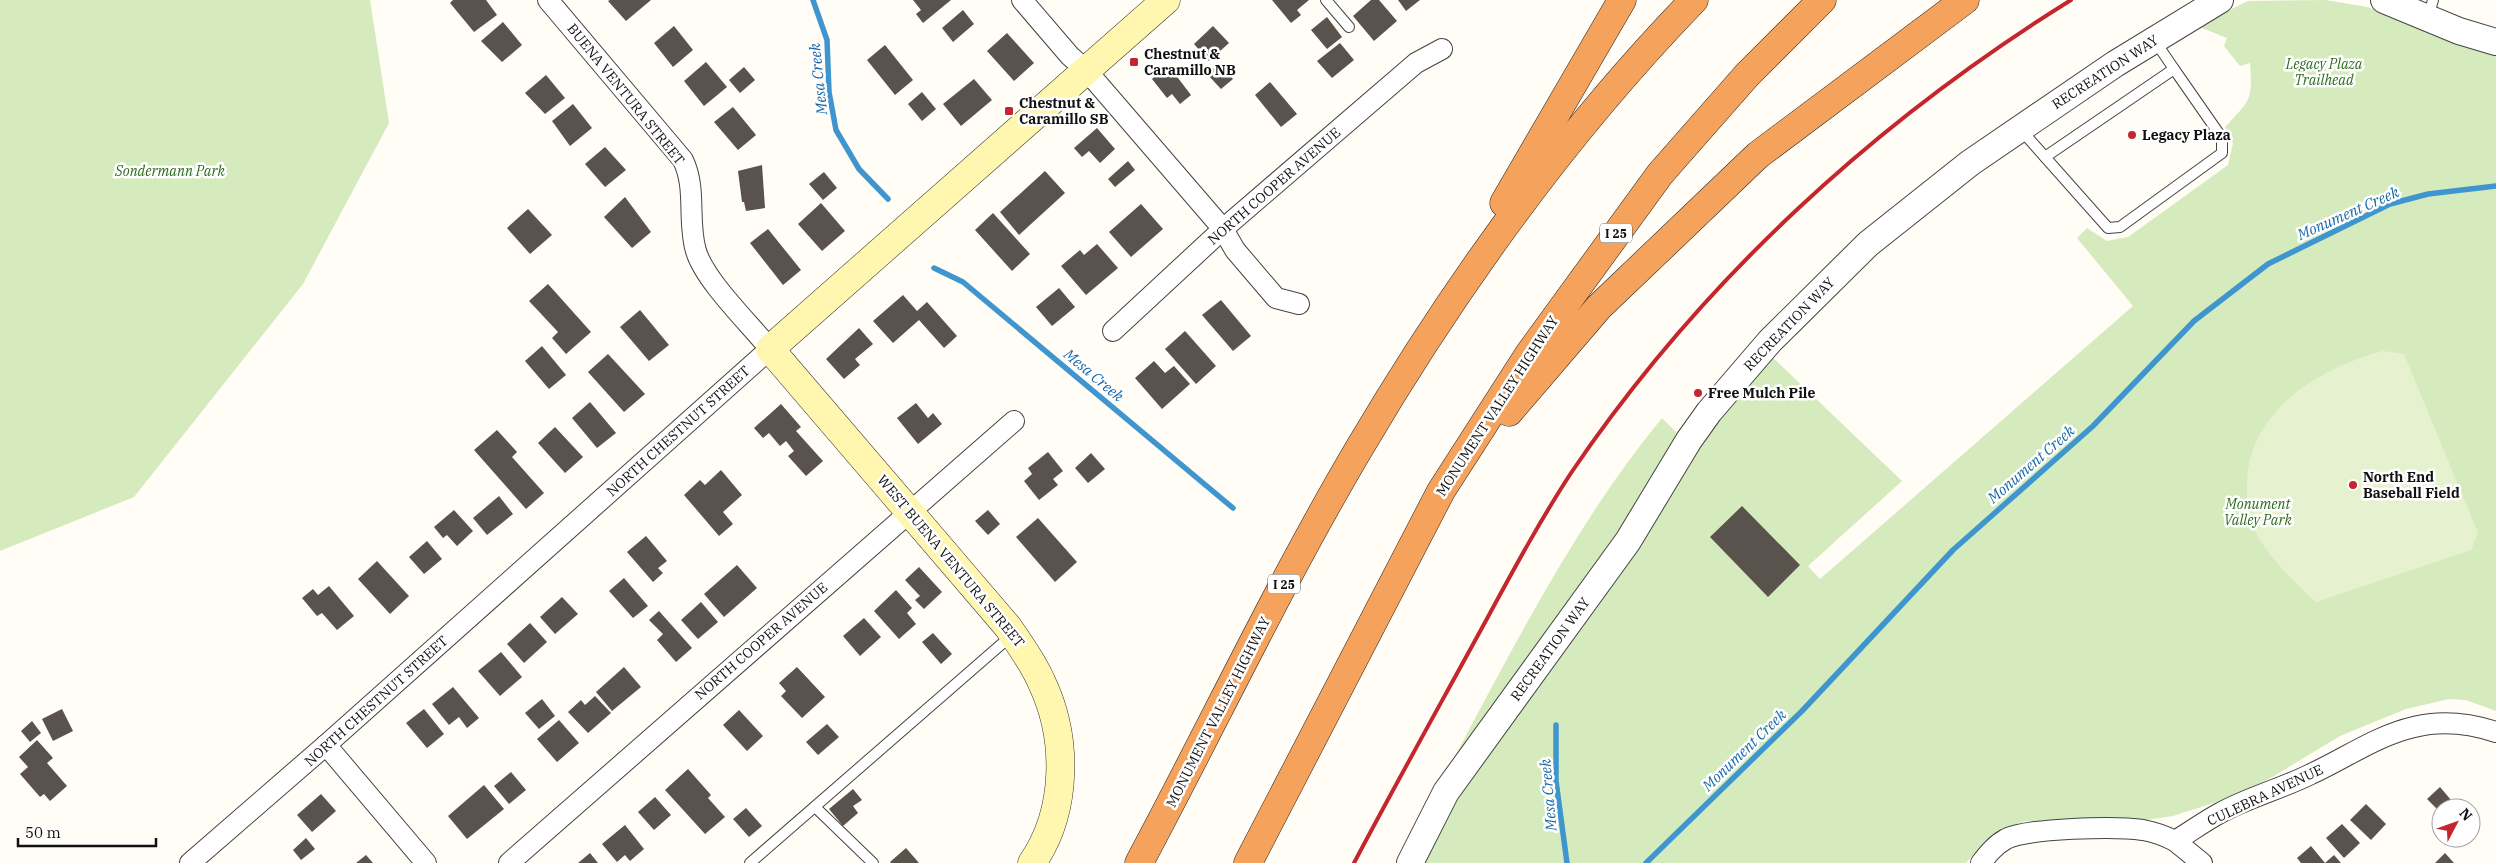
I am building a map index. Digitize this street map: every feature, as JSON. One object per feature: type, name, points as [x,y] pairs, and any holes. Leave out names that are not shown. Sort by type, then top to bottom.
[{"type":"highway","points":[[1443,314],[1524,165],[1622,0]]},
{"type":"highway","name":"MONUMENT VALLEY HIGHWAY","points":[[1139,863],[1279,594],[1350,464],[1443,314],[1483,254],[1588,118],[1694,0]]},
{"type":"highway","name":"MONUMENT VALLEY HIGHWAY","points":[[1248,863],[1441,491],[1529,354],[1660,174],[1747,75],[1822,0]]},
{"type":"highway","points":[[1441,491],[1599,307],[1758,155],[1966,0]]},
{"type":"main road","name":"NORTH CHESTNUT STREET","points":[[770,349],[1166,0]]},
{"type":"main road","name":"WEST BUENA VENTURA STREET","points":[[770,349],[910,510],[1013,634],[1042,683],[1054,714],[1060,745],[1060,776],[1056,806],[1048,832],[1032,863]]},
{"type":"street","name":"BUENA VENTURA STREET","points":[[548,0],[683,160],[689,176],[692,197],[692,235],[699,258],[710,277],[770,349]]},
{"type":"street","points":[[1022,0],[1070,56],[1086,70],[1223,229],[1235,250],[1276,298],[1299,304]]},
{"type":"street","name":"RECREATION WAY","points":[[1410,863],[1446,792],[1628,541],[1689,440],[1730,385],[1770,341],[1868,244],[1912,207],[2019,128],[2154,40],[2220,0]]},
{"type":"street","points":[[2384,0],[2430,9],[2496,42]]},
{"type":"street","name":"NORTH COOPER AVENUE","points":[[1113,331],[1223,229],[1416,63],[1442,49]]},
{"type":"street","name":"NORTH CHESTNUT STREET","points":[[190,863],[326,745],[770,349]]},
{"type":"street","name":"NORTH COOPER AVENUE","points":[[509,863],[910,510],[1014,421]]},
{"type":"street","name":"CULEBRA AVENUE","points":[[2175,841],[2219,813],[2254,797],[2288,785],[2391,734],[2414,726],[2457,723],[2476,725],[2496,732]]},
{"type":"street","points":[[326,745],[426,863]]},
{"type":"street","points":[[1981,863],[1994,848],[2005,840],[2036,831],[2142,830],[2159,834],[2175,841],[2202,863]]},
{"type":"lane","points":[[1326,0],[1349,27]]},
{"type":"lane","points":[[2019,128],[2108,228],[2120,227],[2222,153],[2222,138],[2154,40]]},
{"type":"lane","points":[[2045,157],[2174,69]]},
{"type":"lane","points":[[750,863],[1013,634]]},
{"type":"lane","points":[[815,806],[874,863]]},
{"type":"green space","name":"Sondermann Park","points":[[0,0],[370,0],[389,123],[303,284],[134,497],[0,551]]},
{"type":"green space","name":"Monument Valley Park","points":[[2326,0],[2367,7],[2496,50],[2496,711],[2466,700],[2449,699],[2406,709],[2340,736],[2259,785],[2223,800],[2173,816],[2146,820],[2025,821],[1992,838],[1966,863],[1401,863],[1480,708],[1561,564],[1619,475],[1662,418],[1694,450],[1769,354],[1902,481],[1808,566],[1820,579],[2133,306],[2077,238],[2087,228],[2107,241],[2128,237],[2228,165],[2233,143],[2225,127],[2248,99],[2251,85],[2250,63],[2240,66],[2224,46],[2227,38],[2197,26],[2248,1]]},
{"type":"green space","name":"North End Baseball Field","points":[[2383,351],[2404,354],[2478,533],[2471,550],[2316,602],[2272,557],[2258,537],[2251,522],[2247,498],[2250,462],[2258,438],[2272,416],[2290,398],[2311,382],[2334,369]]},
{"type":"building","points":[[453,0],[486,0],[497,15],[474,32],[450,3]]},
{"type":"building","points":[[651,0],[626,21],[608,1]]},
{"type":"building","points":[[913,0],[951,0],[923,23],[916,14],[921,10]]},
{"type":"building","points":[[1272,0],[1309,0],[1297,10],[1301,15],[1291,23]]},
{"type":"building","points":[[1371,0],[1379,0],[1397,21],[1374,41],[1353,16]]},
{"type":"building","points":[[1398,0],[1420,0],[1406,11]]},
{"type":"building","points":[[963,10],[974,24],[953,42],[942,28]]},
{"type":"building","points":[[1327,17],[1342,37],[1327,49],[1311,30]]},
{"type":"building","points":[[503,22],[522,45],[502,62],[481,41]]},
{"type":"building","points":[[674,26],[693,50],[673,67],[654,43]]},
{"type":"building","points":[[1213,26],[1229,43],[1209,61],[1194,44]]},
{"type":"building","points":[[1007,33],[1034,63],[1014,81],[987,51]]},
{"type":"building","points":[[1340,43],[1354,60],[1332,78],[1317,61]]},
{"type":"building","points":[[885,45],[913,80],[895,95],[867,60]]},
{"type":"building","points":[[706,62],[727,87],[704,106],[684,81]]},
{"type":"building","points":[[1219,64],[1233,79],[1221,89],[1207,74]]},
{"type":"building","points":[[1168,65],[1191,95],[1180,104],[1172,94],[1167,98],[1152,79]]},
{"type":"building","points":[[744,67],[755,80],[740,93],[729,80]]},
{"type":"building","points":[[546,75],[565,98],[545,114],[525,93]]},
{"type":"building","points":[[974,79],[992,100],[961,126],[943,104]]},
{"type":"building","points":[[1270,82],[1297,114],[1281,127],[1255,95]]},
{"type":"building","points":[[922,92],[936,109],[922,121],[908,104]]},
{"type":"building","points":[[573,104],[592,128],[570,146],[552,121]]},
{"type":"building","points":[[733,107],[756,135],[738,150],[714,122]]},
{"type":"building","points":[[1097,128],[1115,149],[1100,163],[1089,151],[1082,157],[1074,148]]},
{"type":"building","points":[[605,147],[626,170],[605,187],[585,164]]},
{"type":"building","points":[[1128,161],[1135,170],[1115,187],[1108,179]]},
{"type":"building","points":[[762,165],[765,208],[746,211],[744,202],[742,202],[738,171]]},
{"type":"building","points":[[1045,171],[1065,193],[1019,235],[1000,212]]},
{"type":"building","points":[[824,172],[837,188],[823,200],[809,184]]},
{"type":"building","points":[[625,197],[651,232],[632,248],[604,217]]},
{"type":"building","points":[[821,203],[845,231],[822,251],[798,224]]},
{"type":"building","points":[[1141,204],[1163,229],[1131,257],[1109,232]]},
{"type":"building","points":[[528,209],[552,235],[530,254],[507,228]]},
{"type":"building","points":[[993,213],[1030,254],[1012,271],[975,230]]},
{"type":"building","points":[[768,229],[801,270],[783,285],[750,243]]},
{"type":"building","points":[[1097,244],[1118,268],[1086,295],[1061,266],[1080,250],[1084,255]]},
{"type":"building","points":[[548,284],[591,332],[566,354],[552,338],[558,332],[529,301]]},
{"type":"building","points":[[1059,288],[1075,307],[1052,326],[1036,307]]},
{"type":"building","points":[[903,295],[917,311],[927,302],[957,336],[944,348],[919,320],[893,343],[873,321]]},
{"type":"building","points":[[1221,300],[1251,336],[1233,351],[1202,315]]},
{"type":"building","points":[[640,310],[669,345],[649,361],[620,327]]},
{"type":"building","points":[[859,328],[873,344],[855,359],[860,365],[844,379],[826,359]]},
{"type":"building","points":[[1185,331],[1216,366],[1196,384],[1165,349]]},
{"type":"building","points":[[542,346],[566,375],[549,389],[525,361]]},
{"type":"building","points":[[608,354],[645,394],[624,412],[588,372]]},
{"type":"building","points":[[1154,361],[1165,373],[1174,366],[1190,384],[1162,409],[1135,378]]},
{"type":"building","points":[[590,402],[616,433],[597,448],[572,418]]},
{"type":"building","points":[[916,403],[928,418],[933,413],[942,424],[918,444],[897,418]]},
{"type":"building","points":[[781,404],[801,427],[796,431],[823,461],[806,476],[788,456],[794,451],[786,441],[780,446],[769,433],[763,438],[754,428]]},
{"type":"building","points":[[555,427],[583,457],[565,473],[538,443]]},
{"type":"building","points":[[497,430],[517,452],[512,457],[544,493],[526,509],[474,450]]},
{"type":"building","points":[[1048,452],[1063,471],[1053,479],[1058,485],[1039,500],[1024,481],[1032,474],[1028,468]]},
{"type":"building","points":[[1091,453],[1105,469],[1088,483],[1075,468]]},
{"type":"building","points":[[721,470],[742,495],[723,512],[733,524],[719,536],[684,495],[700,480],[705,485]]},
{"type":"building","points":[[499,496],[513,514],[487,535],[473,518]]},
{"type":"building","points":[[1742,506],[1800,565],[1768,597],[1710,537]]},
{"type":"building","points":[[454,510],[473,531],[457,546],[447,535],[443,538],[434,527]]},
{"type":"building","points":[[988,510],[1000,524],[988,535],[975,521]]},
{"type":"building","points":[[1038,518],[1077,562],[1055,582],[1016,537]]},
{"type":"building","points":[[646,536],[667,561],[658,568],[663,573],[653,582],[627,552]]},
{"type":"building","points":[[427,541],[442,559],[424,574],[409,557]]},
{"type":"building","points":[[377,561],[409,596],[390,614],[358,579]]},
{"type":"building","points":[[737,565],[757,588],[724,617],[704,594]]},
{"type":"building","points":[[919,567],[942,592],[924,609],[915,600],[920,596],[905,580]]},
{"type":"building","points":[[624,578],[648,606],[633,618],[609,591]]},
{"type":"building","points":[[329,586],[354,616],[337,630],[322,613],[317,616],[302,598],[313,589],[318,595]]},
{"type":"building","points":[[896,590],[912,608],[907,613],[916,624],[899,639],[874,611]]},
{"type":"building","points":[[562,597],[578,614],[555,634],[540,617]]},
{"type":"building","points":[[701,602],[718,622],[698,639],[681,620]]},
{"type":"building","points":[[659,611],[692,648],[676,662],[657,640],[663,634],[649,620]]},
{"type":"building","points":[[864,618],[881,637],[860,656],[843,636]]},
{"type":"building","points":[[530,623],[547,642],[524,663],[507,644]]},
{"type":"building","points":[[933,633],[952,654],[941,664],[922,642]]},
{"type":"building","points":[[501,652],[522,677],[500,696],[478,671]]},
{"type":"building","points":[[624,667],[641,687],[612,711],[596,692]]},
{"type":"building","points":[[797,667],[825,697],[802,718],[781,696],[786,691],[779,683]]},
{"type":"building","points":[[453,687],[479,718],[467,728],[459,717],[449,725],[432,704]]},
{"type":"building","points":[[595,696],[611,713],[588,733],[568,712],[581,700],[585,705]]},
{"type":"building","points":[[542,699],[555,716],[539,729],[525,713]]},
{"type":"building","points":[[62,709],[73,731],[53,741],[42,719]]},
{"type":"building","points":[[424,709],[444,734],[427,748],[406,723]]},
{"type":"building","points":[[739,710],[763,736],[747,751],[723,725]]},
{"type":"building","points":[[559,720],[579,743],[557,762],[537,739]]},
{"type":"building","points":[[32,721],[41,733],[30,742],[21,731]]},
{"type":"building","points":[[827,724],[839,737],[818,755],[806,742]]},
{"type":"building","points":[[37,740],[53,758],[47,763],[67,786],[50,801],[44,794],[40,797],[20,774],[28,767],[19,757]]},
{"type":"building","points":[[688,769],[711,795],[708,798],[725,817],[705,834],[665,790]]},
{"type":"building","points":[[511,772],[526,790],[509,804],[494,786]]},
{"type":"building","points":[[484,785],[504,809],[467,839],[448,816]]},
{"type":"building","points":[[2440,787],[2449,798],[2431,798],[2431,803],[2427,799]]},
{"type":"building","points":[[853,789],[862,800],[853,806],[858,813],[843,826],[829,809]]},
{"type":"building","points":[[321,794],[336,811],[312,832],[297,815]]},
{"type":"building","points":[[655,797],[671,815],[654,830],[638,812]]},
{"type":"building","points":[[2366,804],[2386,824],[2371,840],[2350,820]]},
{"type":"building","points":[[746,808],[762,826],[749,837],[733,819]]},
{"type":"building","points":[[2342,824],[2360,843],[2344,858],[2326,838]]},
{"type":"building","points":[[625,825],[644,849],[630,861],[625,855],[617,862],[602,844]]},
{"type":"building","points":[[306,838],[315,849],[301,860],[293,850]]},
{"type":"building","points":[[2311,846],[2325,863],[2301,863],[2297,858]]},
{"type":"building","points":[[906,848],[919,863],[890,862]]},
{"type":"building","points":[[590,853],[598,863],[578,863]]},
{"type":"building","points":[[2445,853],[2454,863],[2435,863]]},
{"type":"building","points":[[366,855],[373,863],[356,863]]},
{"type":"building","points":[[2334,855],[2341,863],[2325,863]]},
{"type":"waterway","name":"Mesa Creek","points":[[813,0],[827,40],[829,92],[836,130],[859,169],[888,199]]},
{"type":"waterway","name":"Monument Creek","points":[[1646,863],[1802,711],[1953,550],[2093,426],[2194,321],[2268,264],[2390,204],[2428,194],[2496,186]]},
{"type":"waterway","name":"Mesa Creek","points":[[934,268],[963,282],[1233,508]]},
{"type":"waterway","name":"Mesa Creek","points":[[1556,725],[1556,781],[1567,863]]},
{"type":"railway","points":[[1354,863],[1534,533],[1558,493],[1622,403],[1676,335],[1735,271],[1796,210],[1861,153],[1928,98],[1999,47],[2071,0]]},
{"type":"place","name":"Chestnut & Caramillo NB","points":[[1134,62]]},
{"type":"place","name":"Chestnut & Caramillo SB","points":[[1009,111]]},
{"type":"place","name":"Legacy Plaza","points":[[2132,135]]},
{"type":"place","name":"Free Mulch Pile","points":[[1698,393]]},
{"type":"place","name":"North End Baseball Field","points":[[2353,485]]},
{"type":"park label","name":"Legacy Plaza Trailhead","points":[[2324,72]]}]
